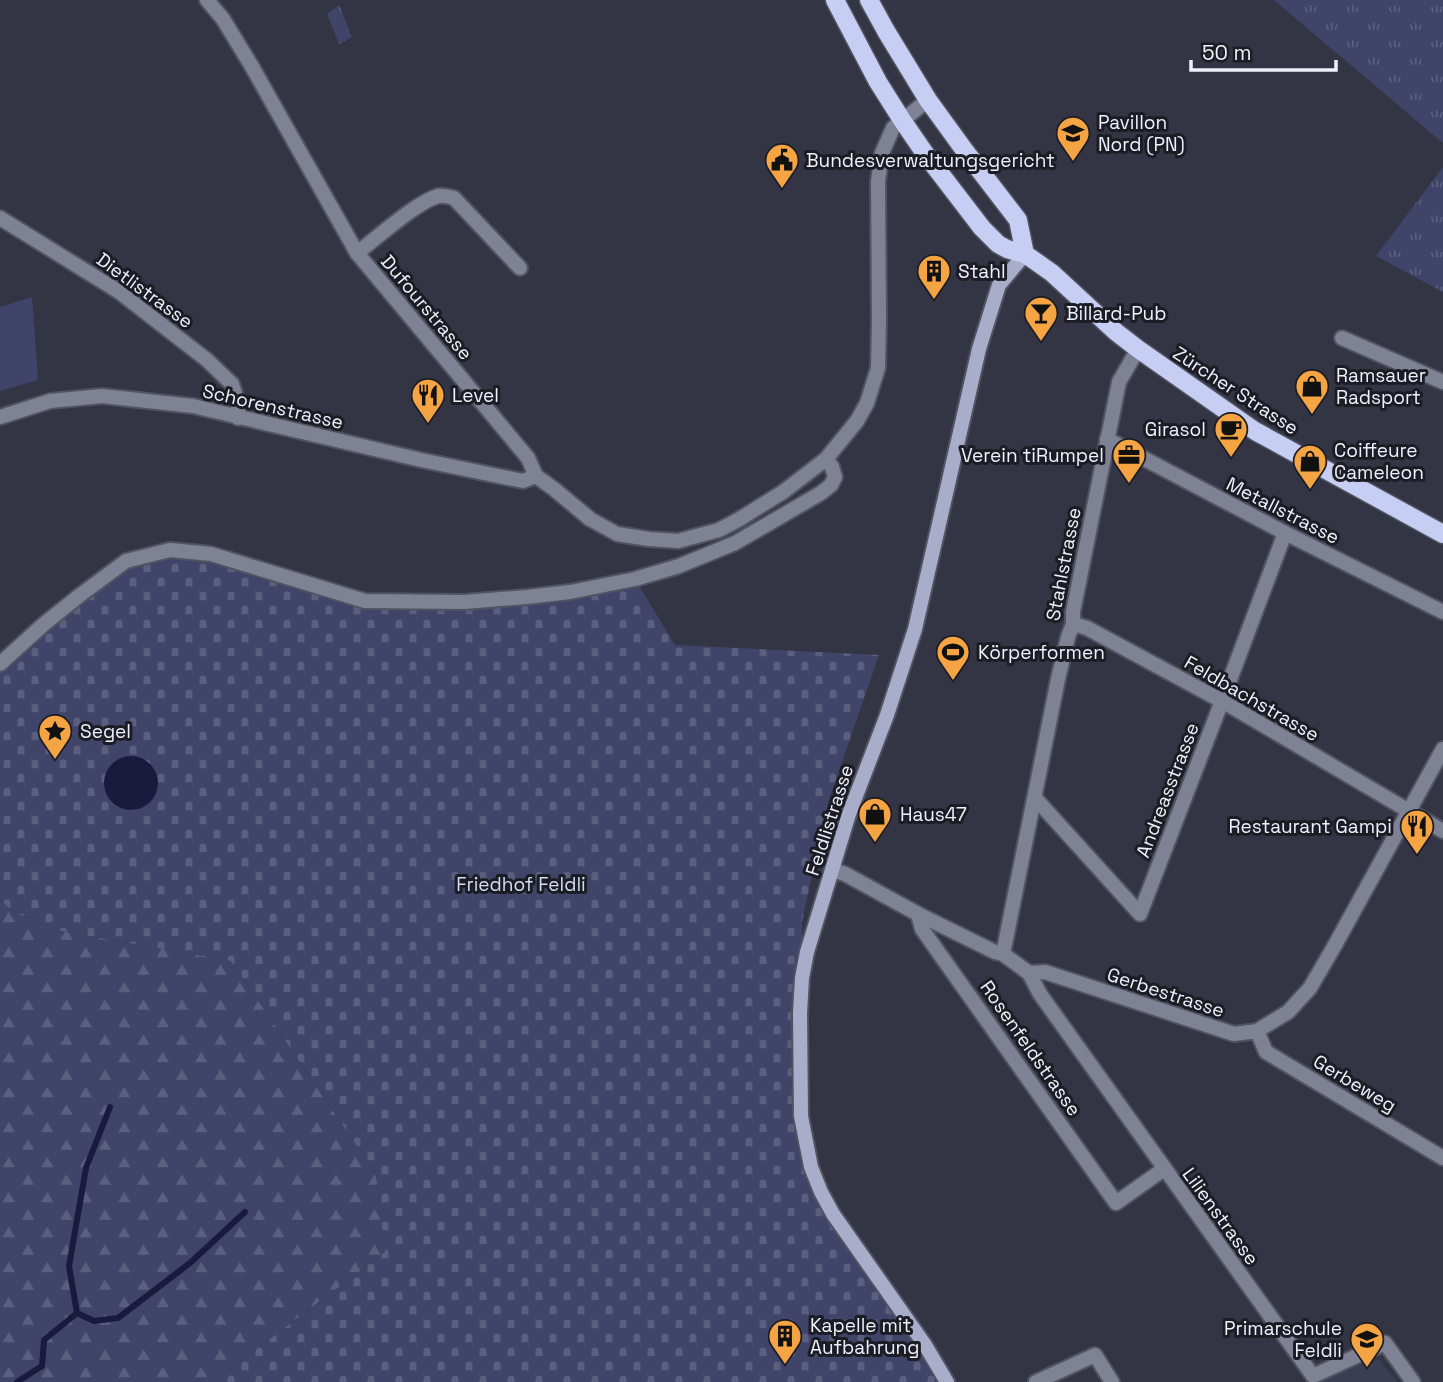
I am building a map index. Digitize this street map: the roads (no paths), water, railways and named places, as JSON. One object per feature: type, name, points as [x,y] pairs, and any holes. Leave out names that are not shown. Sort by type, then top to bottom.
[{"type":"main road","name":"Zürcher Strasse","points":[[835,0],[873,72],[926,156],[982,228],[998,244],[1025,254],[1052,273],[1116,332],[1255,431],[1443,534]]},
{"type":"main road","points":[[869,0],[928,100],[1018,220],[1025,254]]},
{"type":"street","name":"Dufourstrasse","points":[[207,0],[223,19],[251,65],[356,253],[528,458],[536,476],[590,519],[617,534],[649,539],[678,541],[719,530],[738,520],[783,492],[826,459],[858,421],[878,368],[878,181],[882,153],[893,128],[928,100]]},
{"type":"street","points":[[356,253],[422,204],[446,195],[454,198],[520,268]]},
{"type":"street","name":"Dietlistrasse","points":[[0,218],[118,291],[207,360],[232,384],[239,403],[238,418]]},
{"type":"street","name":"Feldlistrasse","points":[[947,1382],[925,1345],[833,1214],[811,1167],[801,1116],[802,978],[807,952],[856,795],[915,629],[977,360],[999,285],[1025,254]]},
{"type":"street","points":[[1342,338],[1443,382]]},
{"type":"street","name":"Stahlstrasse","points":[[1003,954],[1058,679],[1073,625],[1073,611],[1119,382],[1138,349]]},
{"type":"street","name":"Schorenstrasse","points":[[0,417],[50,401],[102,396],[193,407],[523,481],[536,476]]},
{"type":"street","name":"Metallstrasse","points":[[1107,439],[1443,612]]},
{"type":"street","points":[[0,664],[70,603],[120,565],[126,561],[170,550],[211,554],[365,601],[464,602],[527,597],[570,592],[635,579],[679,566],[735,543],[821,493],[831,485],[835,477],[826,459]]},
{"type":"street","name":"Andreasstrasse","points":[[1035,798],[1140,914],[1285,533]]},
{"type":"street","name":"Feldbachstrasse","points":[[1073,625],[1087,628],[1222,701],[1443,831]]},
{"type":"street","points":[[1257,1031],[1287,1012],[1310,988],[1443,749]]},
{"type":"street","name":"Gerbestrasse","points":[[833,870],[1003,954],[1029,973],[1045,972],[1234,1034],[1257,1031]]},
{"type":"street","name":"Rosenfeldstrasse","points":[[918,914],[922,929],[1116,1203],[1164,1169]]},
{"type":"street","name":"Lilienstrasse","points":[[1029,973],[1040,994],[1312,1376],[1385,1343],[1413,1382]]},
{"type":"street","name":"Gerbeweg","points":[[1257,1031],[1265,1052],[1443,1158]]},
{"type":"street","points":[[1037,1382],[1095,1355],[1112,1382]]},
{"type":"waterway","points":[[77,1313],[69,1266],[86,1168],[110,1107]]},
{"type":"waterway","points":[[17,1382],[42,1366],[44,1340],[77,1313],[94,1321],[118,1318],[190,1263],[245,1212]]},
{"type":"place","name":"Pavillon Nord (PN)","points":[[1073,163]]},
{"type":"place","name":"Bundesverwaltungsgericht","points":[[782,190]]},
{"type":"place","name":"Stahl","points":[[934,301]]},
{"type":"place","name":"Billard-Pub","points":[[1041,343]]},
{"type":"place","name":"Ramsauer Radsport","points":[[1312,416]]},
{"type":"place","name":"Level","points":[[428,425]]},
{"type":"place","name":"Girasol","points":[[1231,459]]},
{"type":"place","name":"Verein tiRumpel","points":[[1129,485]]},
{"type":"place","name":"Coiffeure Cameleon","points":[[1310,491]]},
{"type":"place","name":"Körperformen","points":[[953,682]]},
{"type":"place","name":"Segel","points":[[55,761]]},
{"type":"place","name":"Haus47","points":[[875,844]]},
{"type":"place","name":"Restaurant Gampi","points":[[1417,856]]},
{"type":"place","name":"Kapelle mit Aufbahrung","points":[[785,1366]]},
{"type":"place","name":"Primarschule Feldli","points":[[1367,1369]]},
{"type":"park label","name":"Friedhof Feldli","points":[[521,884]]}]
